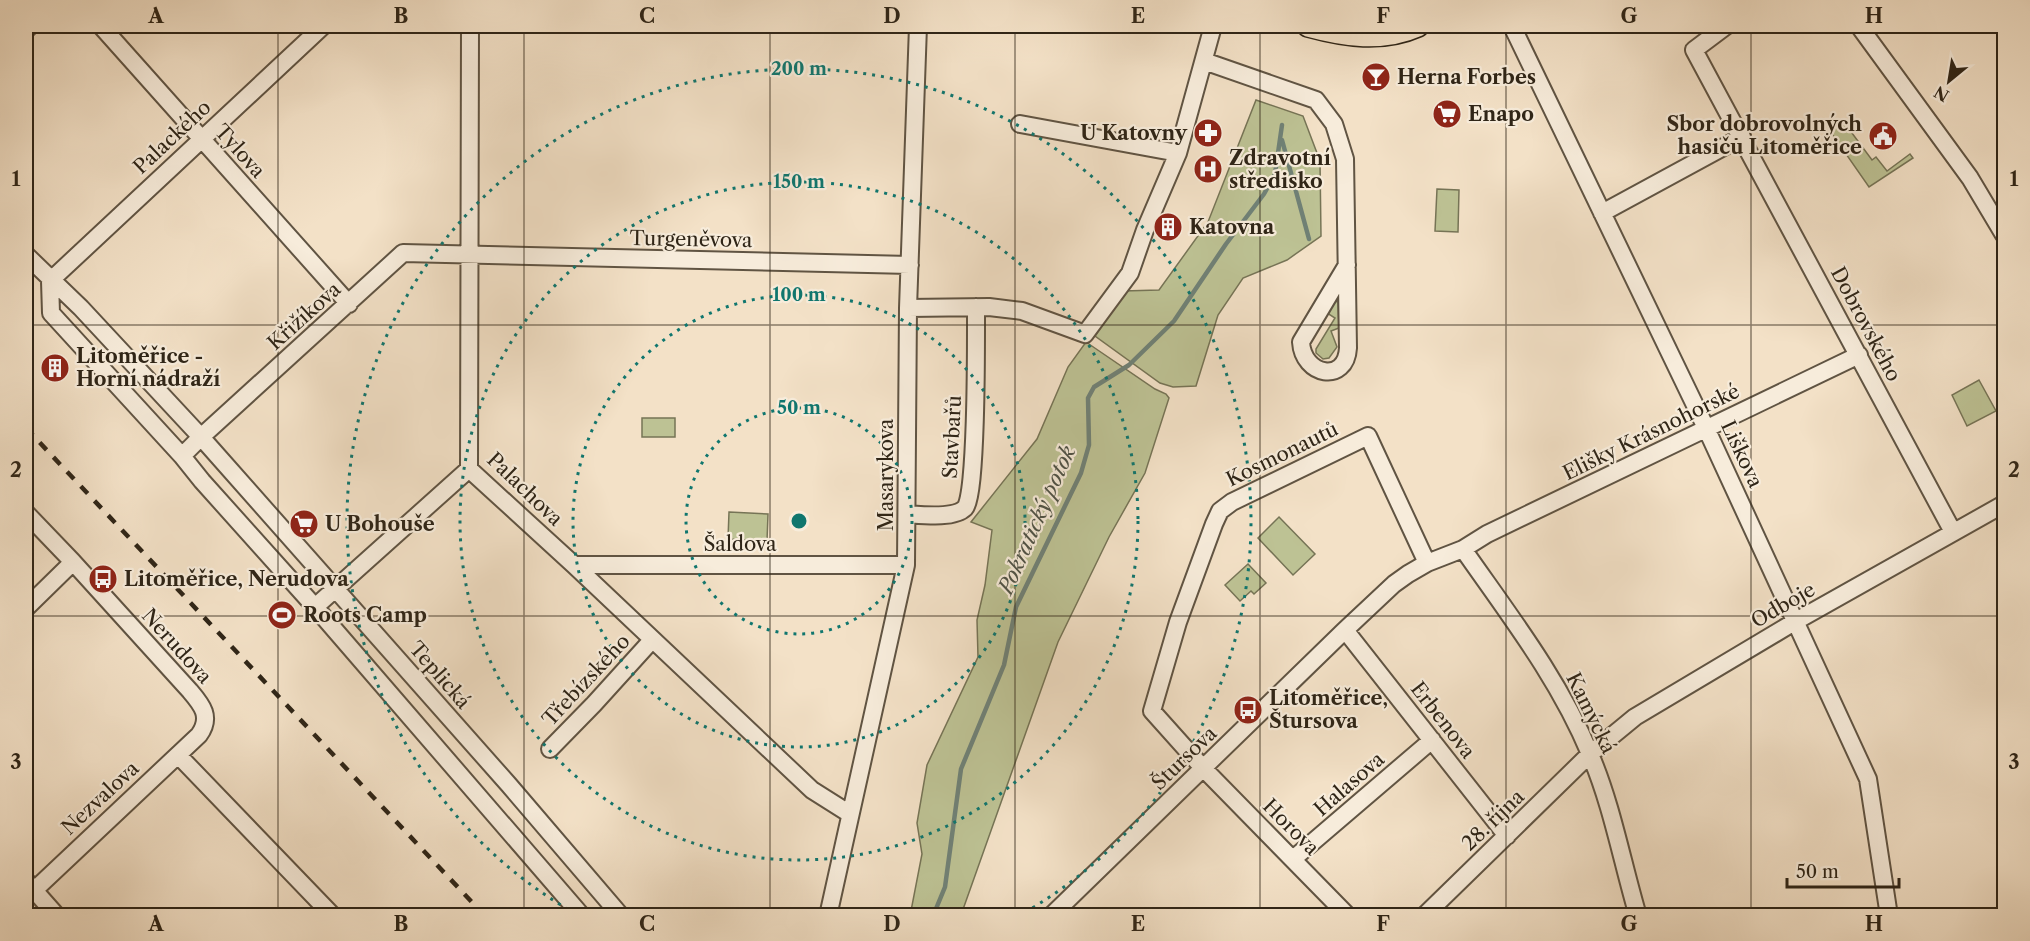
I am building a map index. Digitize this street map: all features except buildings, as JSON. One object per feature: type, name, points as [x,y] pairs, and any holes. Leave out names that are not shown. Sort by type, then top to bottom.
[{"type":"main road","points":[[1308,26],[1351,36],[1399,32],[1418,26]]},
{"type":"street","points":[[26,30],[30,26]]},
{"type":"street","name":"Tylova","points":[[101,26],[349,304]]},
{"type":"street","name":"Palackého","points":[[50,281],[323,26]]},
{"type":"street","name":"Palachova","points":[[470,26],[469,469],[812,790],[849,814]]},
{"type":"street","name":"Masarykova","points":[[828,915],[906,565],[908,308],[918,26]]},
{"type":"street","points":[[908,308],[976,307],[1022,311],[1085,334],[1130,273],[1145,230],[1178,153],[1213,26]]},
{"type":"street","name":"Liškova","points":[[1512,26],[1706,428],[1868,779],[1889,915]]},
{"type":"street","name":"Dobrovského","points":[[1726,26],[1694,50],[1953,532]]},
{"type":"street","points":[[1866,28],[1970,178],[2004,235]]},
{"type":"street","points":[[1204,61],[1316,100],[1334,124],[1345,159],[1347,265],[1347,359],[1341,368],[1322,372],[1313,368],[1306,361],[1301,352],[1301,342],[1347,265]]},
{"type":"street","points":[[1020,124],[1178,153]]},
{"type":"street","points":[[1602,213],[1742,137]]},
{"type":"street","name":"Křižíkova","points":[[182,456],[403,253],[471,255]]},
{"type":"street","name":"Teplická","points":[[26,255],[50,281],[81,308],[201,437],[621,915]]},
{"type":"street","name":"Turgeněvova","points":[[471,255],[910,265]]},
{"type":"street","points":[[50,281],[51,313],[182,456],[202,482],[315,607],[582,915]]},
{"type":"street","name":"Stavbařů","points":[[907,514],[936,516],[953,514],[962,511],[970,502],[974,438],[976,307]]},
{"type":"street","name":"Elišky Krásnohorské","points":[[1463,549],[1487,534],[1859,355]]},
{"type":"street","name":"Kosmonautů","points":[[1203,768],[1152,711],[1178,622],[1220,511],[1232,502],[1368,435],[1427,563]]},
{"type":"street","points":[[315,607],[469,469]]},
{"type":"street","name":"Odboje","points":[[1590,754],[1635,717],[1796,621],[2004,504]]},
{"type":"street","name":"Nerudova","points":[[26,513],[201,704],[206,717],[205,727],[178,755]]},
{"type":"street","name":"Štursova","points":[[1051,915],[1394,584],[1427,563],[1463,549]]},
{"type":"street","name":"Kamýcká","points":[[1463,549],[1536,652],[1590,754],[1605,796],[1638,915]]},
{"type":"street","points":[[26,608],[73,562]]},
{"type":"street","name":"Šaldova","points":[[574,565],[906,565]]},
{"type":"street","name":"Erbenova","points":[[1345,630],[1507,836]]},
{"type":"street","name":"Třebízského","points":[[550,749],[652,640]]},
{"type":"street","name":"Halasova","points":[[1293,860],[1432,740]]},
{"type":"street","name":"28. října","points":[[1424,915],[1590,754]]},
{"type":"street","points":[[178,755],[333,915]]},
{"type":"street","name":"Nezvalova","points":[[28,890],[178,755]]},
{"type":"street","name":"Horova","points":[[1203,768],[1348,915]]},
{"type":"street","points":[[28,890],[57,915]]},
{"type":"green space","points":[[1256,100],[1303,116],[1320,161],[1321,236],[1287,260],[1243,278],[1218,315],[1196,386],[1173,387],[1160,383],[1095,336],[1123,291],[1159,290],[1208,222]]},
{"type":"green space","points":[[1843,121],[1872,160],[1876,157],[1887,171],[1910,154],[1913,158],[1869,187],[1830,131]]},
{"type":"green space","points":[[1437,189],[1459,190],[1458,232],[1435,231]]},
{"type":"green space","points":[[1333,300],[1338,302],[1339,328],[1331,331],[1337,347],[1329,358],[1323,359],[1316,353],[1316,349],[1335,318],[1327,313]]},
{"type":"green space","points":[[1086,342],[1169,398],[1145,473],[1109,537],[1058,642],[961,915],[910,916],[922,854],[917,823],[927,765],[978,657],[977,620],[985,585],[992,530],[971,522],[1037,439],[1068,367]]},
{"type":"green space","points":[[1979,380],[1996,411],[1967,426],[1952,395]]},
{"type":"green space","points":[[642,418],[675,418],[675,437],[642,437]]},
{"type":"green space","points":[[729,512],[768,514],[767,541],[728,539]]},
{"type":"green space","points":[[1279,517],[1315,554],[1293,575],[1258,538]]},
{"type":"green space","points":[[1248,564],[1266,583],[1254,594],[1251,591],[1240,601],[1225,585]]},
{"type":"waterway","name":"Pokratický potok","points":[[933,916],[945,887],[961,769],[1004,665],[1016,607],[1081,473],[1089,445],[1088,398],[1094,387],[1129,365],[1174,321],[1226,244],[1264,194],[1275,174],[1282,125]]},
{"type":"waterway","points":[[1282,140],[1309,239]]},
{"type":"railway","points":[[26,428],[485,916]]},
{"type":"place","name":"Herna Forbes","points":[[1376,77]]},
{"type":"place","name":"Enapo","points":[[1447,114]]},
{"type":"place","name":"U Katovny","points":[[1208,133]]},
{"type":"place","name":"Sbor dobrovolných hasičů Litoměřice","points":[[1883,136]]},
{"type":"place","name":"Zdravotní středisko","points":[[1208,169]]},
{"type":"place","name":"Katovna","points":[[1168,227]]},
{"type":"place","name":"Litoměřice - Horní nádraží","points":[[55,368]]},
{"type":"place","name":"U Bohouše","points":[[304,524]]},
{"type":"place","name":"Litoměřice, Nerudova","points":[[103,579]]},
{"type":"place","name":"Roots Camp","points":[[282,615]]},
{"type":"place","name":"Litoměřice, Štursova","points":[[1248,710]]}]
